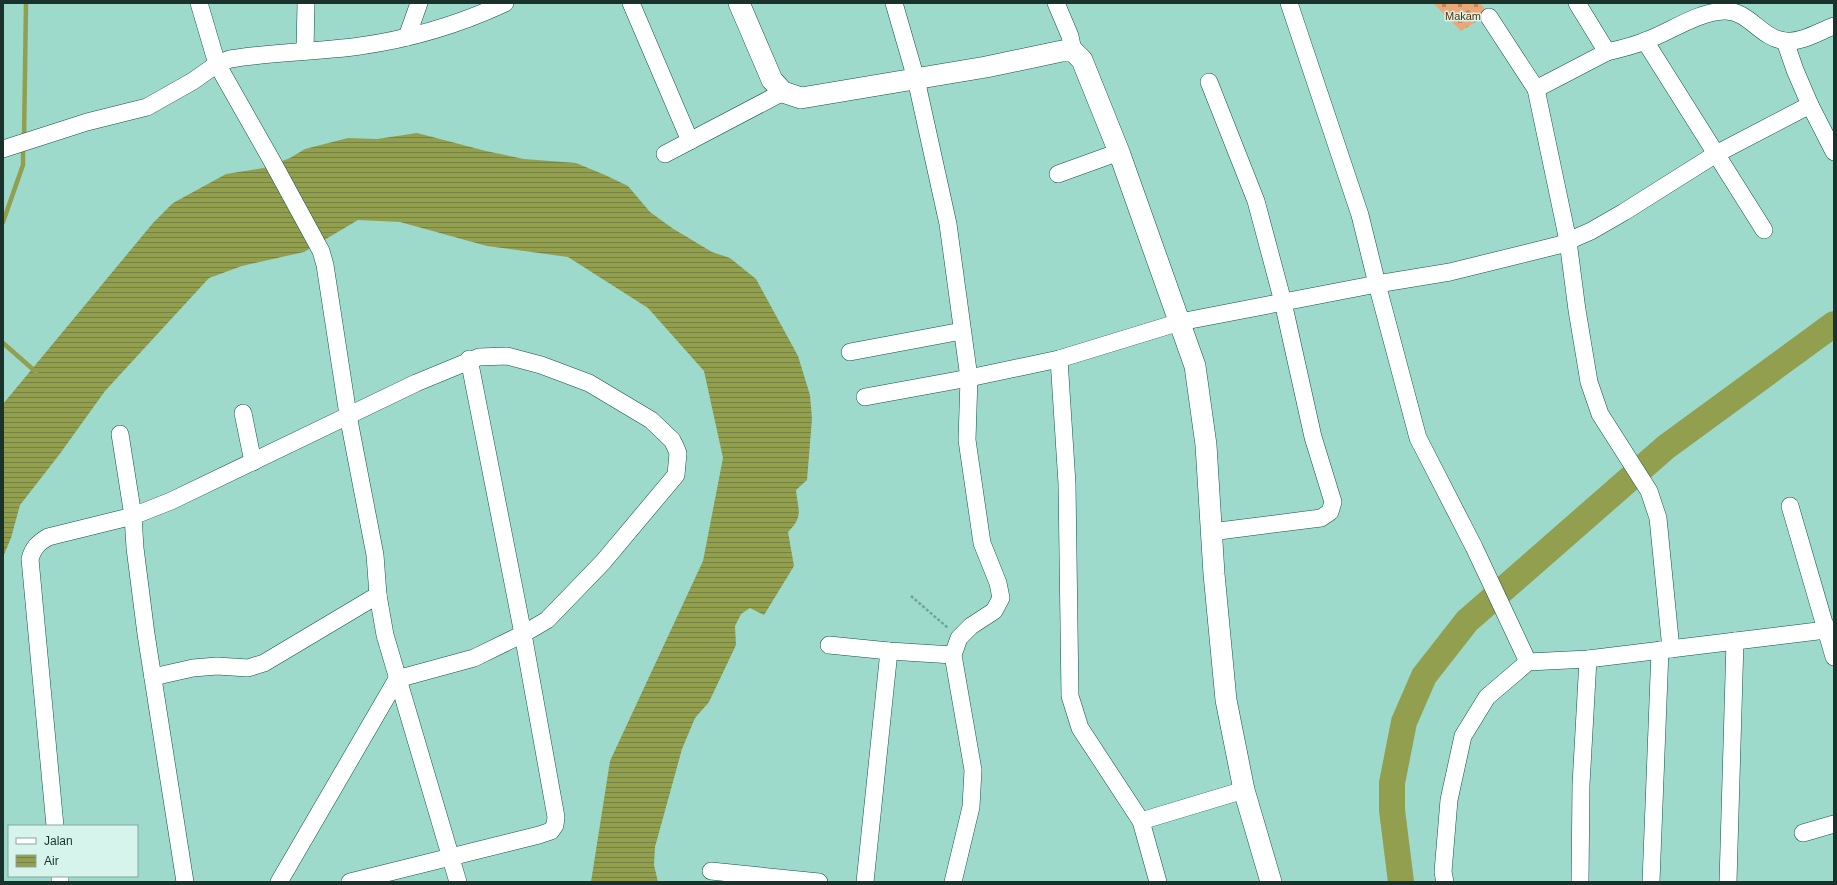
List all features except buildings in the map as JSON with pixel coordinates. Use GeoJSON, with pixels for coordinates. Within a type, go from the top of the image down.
{"type":"FeatureCollection","features":[{"type":"Feature","properties":{"kind":"street"},"geometry":{"type":"LineString","coordinates":[[199,3],[216,64],[272,161],[321,251],[325,265],[348,416],[374,555],[378,595],[385,635],[458,882]]}},
{"type":"Feature","properties":{"kind":"street"},"geometry":{"type":"LineString","coordinates":[[305,51],[306,3]]}},
{"type":"Feature","properties":{"kind":"street"},"geometry":{"type":"LineString","coordinates":[[407,37],[418,3]]}},
{"type":"Feature","properties":{"kind":"street"},"geometry":{"type":"LineString","coordinates":[[16,146],[87,122],[147,107],[193,81],[216,64],[230,59],[246,56],[360,46],[407,37],[477,16],[505,3]]}},
{"type":"Feature","properties":{"kind":"street"},"geometry":{"type":"LineString","coordinates":[[631,3],[690,141]]}},
{"type":"Feature","properties":{"kind":"street"},"geometry":{"type":"LineString","coordinates":[[739,3],[772,80],[783,92],[801,98],[986,67],[1062,51],[1073,51]]}},
{"type":"Feature","properties":{"kind":"street"},"geometry":{"type":"LineString","coordinates":[[894,3],[916,79],[948,224],[969,378],[967,440],[982,543],[998,583],[1001,598],[994,612],[971,626],[959,638],[953,655],[973,770],[971,807],[953,882]]}},
{"type":"Feature","properties":{"kind":"street"},"geometry":{"type":"LineString","coordinates":[[1056,3],[1070,36],[1073,51],[1082,60],[1119,152],[1195,366],[1206,445],[1214,574],[1226,700],[1244,790],[1271,882]]}},
{"type":"Feature","properties":{"kind":"street"},"geometry":{"type":"LineString","coordinates":[[1289,3],[1360,215],[1418,438],[1474,547],[1528,662]]}},
{"type":"Feature","properties":{"kind":"street"},"geometry":{"type":"LineString","coordinates":[[1577,3],[1607,52]]}},
{"type":"Feature","properties":{"kind":"street"},"geometry":{"type":"LineString","coordinates":[[1536,89],[1607,52],[1645,41],[1706,14],[1737,8],[1768,35],[1785,41],[1796,40],[1834,26]]}},
{"type":"Feature","properties":{"kind":"street"},"geometry":{"type":"LineString","coordinates":[[1489,17],[1536,89],[1568,241],[1590,382],[1600,414],[1649,491],[1658,518],[1665,650],[1651,882]]}},
{"type":"Feature","properties":{"kind":"street"},"geometry":{"type":"LineString","coordinates":[[1645,41],[1764,230]]}},
{"type":"Feature","properties":{"kind":"street"},"geometry":{"type":"LineString","coordinates":[[1785,41],[1795,70],[1810,105],[1829,131],[1834,152]]}},
{"type":"Feature","properties":{"kind":"street"},"geometry":{"type":"LineString","coordinates":[[1209,82],[1256,201],[1283,302],[1313,437],[1332,502],[1330,512],[1321,518],[1212,532]]}},
{"type":"Feature","properties":{"kind":"street"},"geometry":{"type":"LineString","coordinates":[[665,154],[783,92]]}},
{"type":"Feature","properties":{"kind":"street"},"geometry":{"type":"LineString","coordinates":[[865,397],[969,378],[1059,359],[1180,322],[1377,284],[1450,272],[1559,245],[1624,212],[1716,154],[1810,105]]}},
{"type":"Feature","properties":{"kind":"street"},"geometry":{"type":"LineString","coordinates":[[1058,174],[1119,152]]}},
{"type":"Feature","properties":{"kind":"street"},"geometry":{"type":"LineString","coordinates":[[850,352],[962,331]]}},
{"type":"Feature","properties":{"kind":"street"},"geometry":{"type":"LineString","coordinates":[[55,825],[31,555],[38,544],[48,537],[133,516],[171,501],[348,416],[478,356],[507,356],[541,365],[589,383],[651,420],[672,440],[678,453],[676,475],[603,562],[547,620],[523,634],[474,658],[397,679],[279,882]]}},
{"type":"Feature","properties":{"kind":"street"},"geometry":{"type":"LineString","coordinates":[[1059,359],[1067,484],[1070,696],[1080,728],[1141,820],[1158,882]]}},
{"type":"Feature","properties":{"kind":"street"},"geometry":{"type":"LineString","coordinates":[[350,882],[539,835],[551,831],[555,826],[556,817],[550,781],[523,634],[469,360]]}},
{"type":"Feature","properties":{"kind":"street"},"geometry":{"type":"LineString","coordinates":[[243,413],[253,462]]}},
{"type":"Feature","properties":{"kind":"street"},"geometry":{"type":"LineString","coordinates":[[120,434],[133,516],[135,548],[153,677],[185,882]]}},
{"type":"Feature","properties":{"kind":"street"},"geometry":{"type":"LineString","coordinates":[[1790,506],[1830,630],[1834,657]]}},
{"type":"Feature","properties":{"kind":"street"},"geometry":{"type":"LineString","coordinates":[[153,677],[193,668],[217,666],[248,668],[264,663],[378,595]]}},
{"type":"Feature","properties":{"kind":"street"},"geometry":{"type":"LineString","coordinates":[[1444,882],[1443,872],[1449,800],[1463,736],[1487,697],[1528,662],[1588,659],[1830,630]]}},
{"type":"Feature","properties":{"kind":"street"},"geometry":{"type":"LineString","coordinates":[[1728,882],[1735,641]]}},
{"type":"Feature","properties":{"kind":"street"},"geometry":{"type":"LineString","coordinates":[[829,645],[953,655]]}},
{"type":"Feature","properties":{"kind":"street"},"geometry":{"type":"LineString","coordinates":[[865,882],[889,651]]}},
{"type":"Feature","properties":{"kind":"street"},"geometry":{"type":"LineString","coordinates":[[1580,882],[1581,785],[1588,659]]}},
{"type":"Feature","properties":{"kind":"street"},"geometry":{"type":"LineString","coordinates":[[1141,820],[1244,790]]}},
{"type":"Feature","properties":{"kind":"street"},"geometry":{"type":"LineString","coordinates":[[1803,833],[1834,824]]}},
{"type":"Feature","properties":{"kind":"street"},"geometry":{"type":"LineString","coordinates":[[711,871],[786,880],[819,882]]}},
{"type":"Feature","properties":{"kind":"path"},"geometry":{"type":"LineString","coordinates":[[911,596],[959,638]]}},
{"type":"Feature","properties":{"kind":"green space","name":"Makam"},"geometry":{"type":"Polygon","coordinates":[[[1433,3],[1481,3],[1487,15],[1461,31],[1433,3]]]}},
{"type":"Feature","properties":{"kind":"water"},"geometry":{"type":"Polygon","coordinates":[[[417,133],[524,159],[576,163],[628,186],[650,212],[672,228],[712,252],[730,258],[756,279],[798,356],[810,395],[812,419],[807,480],[796,490],[799,512],[796,522],[788,532],[794,566],[764,615],[750,608],[741,614],[735,626],[736,645],[709,702],[695,718],[682,749],[655,847],[654,865],[658,882],[591,882],[610,761],[703,561],[723,458],[704,371],[648,308],[568,257],[487,246],[400,222],[358,220],[304,252],[242,266],[209,278],[105,391],[59,455],[20,505],[11,538],[3,557],[3,404],[153,223],[173,203],[226,174],[264,168],[290,158],[305,149],[348,138],[377,139],[417,133]]]}},
{"type":"Feature","properties":{"kind":"waterway"},"geometry":{"type":"LineString","coordinates":[[24,139],[26,3]]}},
{"type":"Feature","properties":{"kind":"waterway"},"geometry":{"type":"LineString","coordinates":[[3,222],[23,165],[23,147]]}},
{"type":"Feature","properties":{"kind":"waterway"},"geometry":{"type":"LineString","coordinates":[[1401,882],[1392,810],[1392,783],[1404,722],[1424,676],[1467,621],[1666,447],[1834,324]]}},
{"type":"Feature","properties":{"kind":"waterway"},"geometry":{"type":"LineString","coordinates":[[3,343],[36,372]]}}]}
